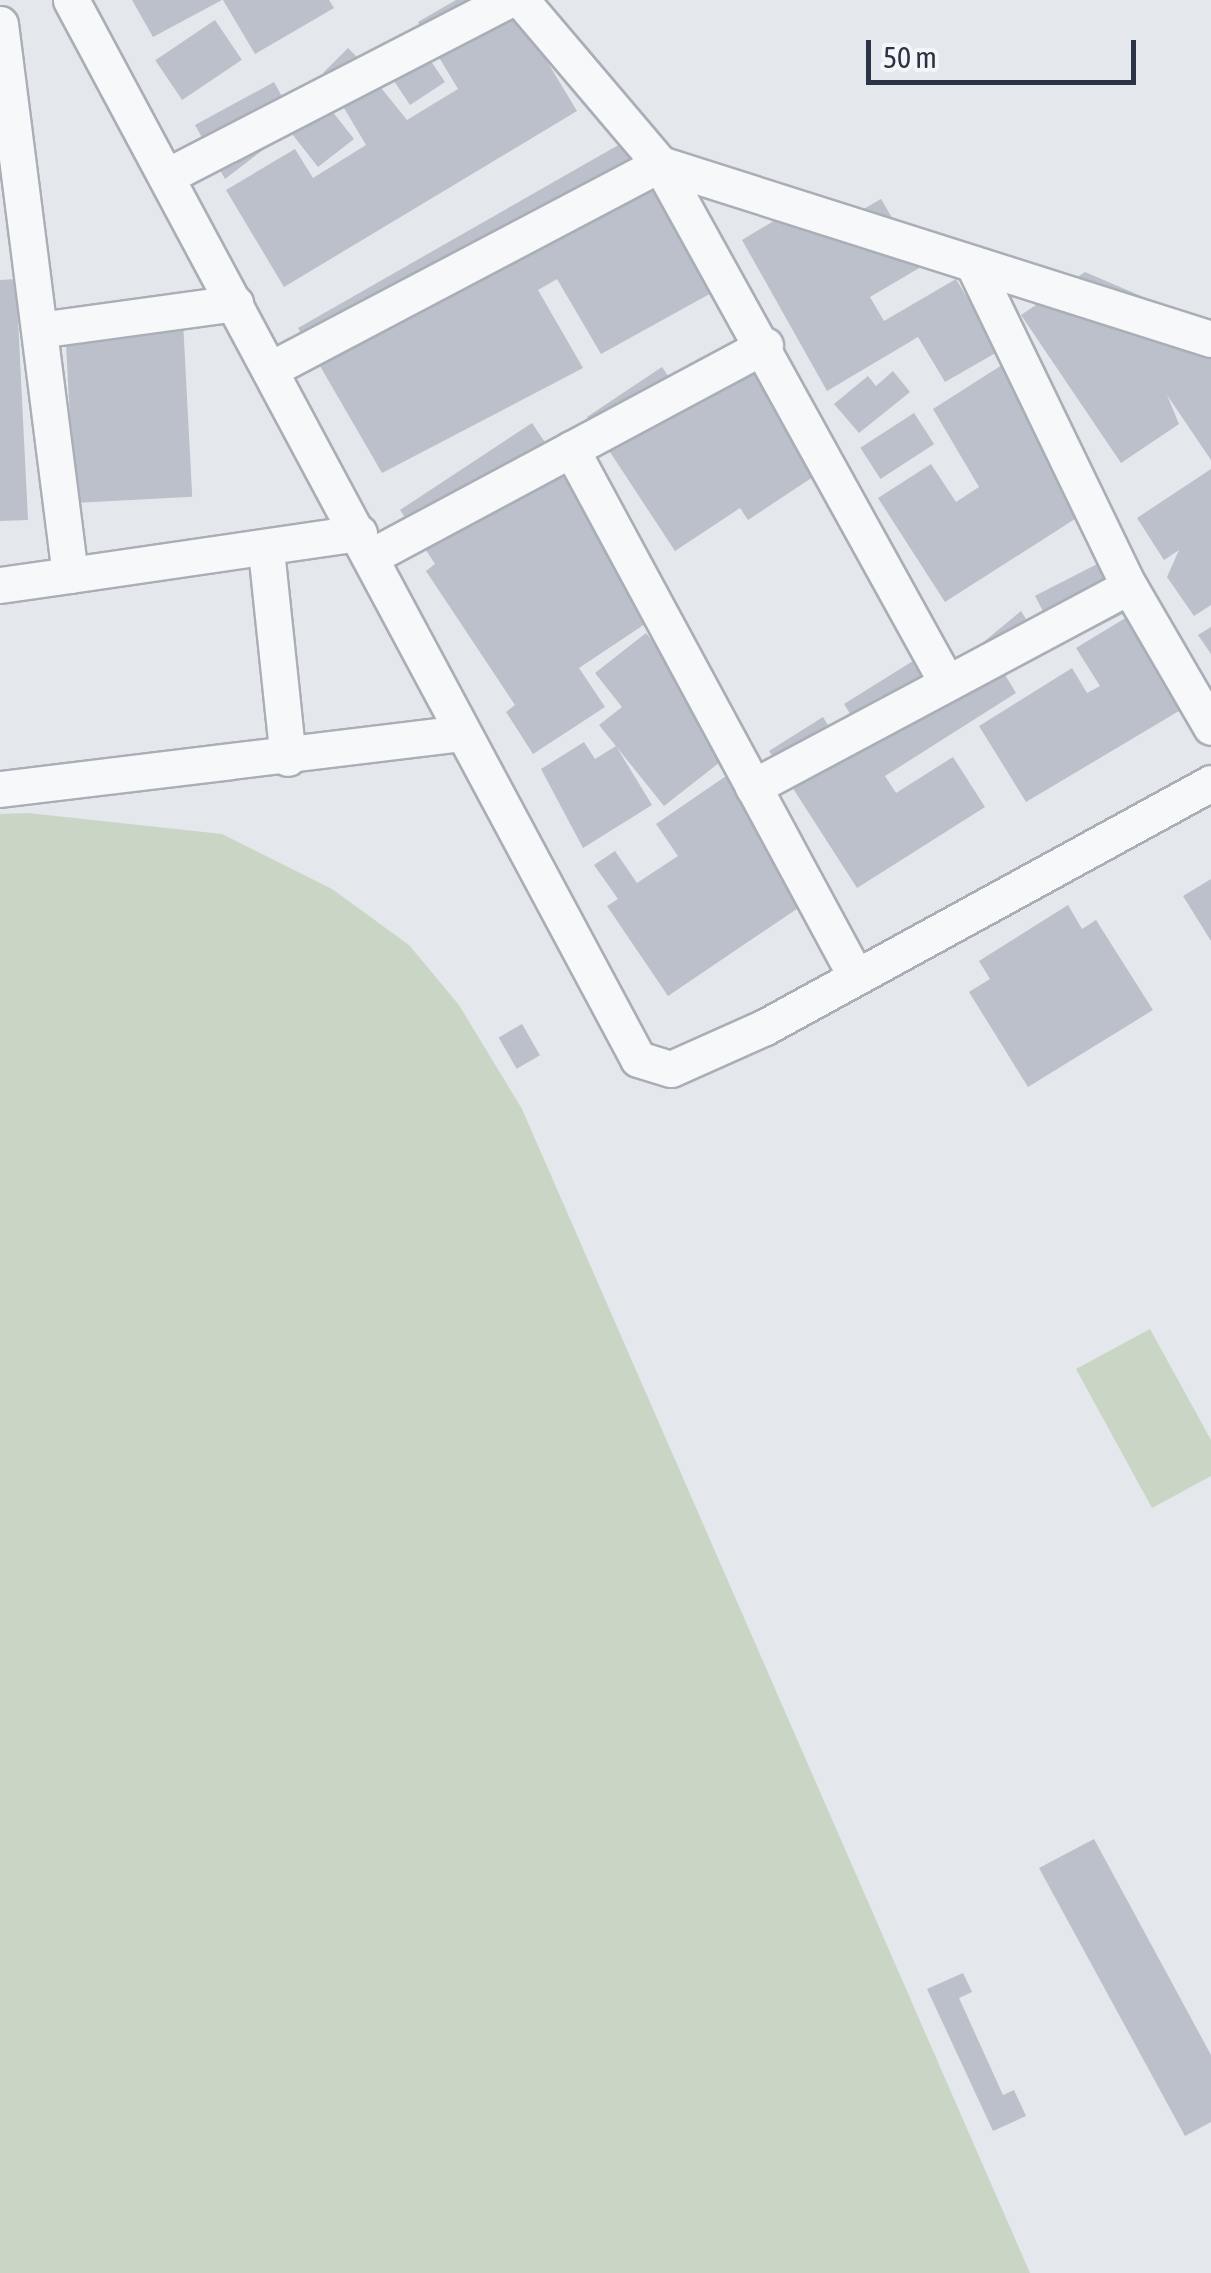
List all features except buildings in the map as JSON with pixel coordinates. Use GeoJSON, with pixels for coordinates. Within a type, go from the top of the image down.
{"type":"FeatureCollection","features":[{"type":"Feature","properties":{"kind":"street"},"geometry":{"type":"LineString","coordinates":[[70,0],[273,368],[366,545],[457,734],[638,1059],[671,1069],[695,1060],[1211,784]]}},
{"type":"Feature","properties":{"kind":"street"},"geometry":{"type":"LineString","coordinates":[[169,175],[508,0]]}},
{"type":"Feature","properties":{"kind":"street"},"geometry":{"type":"LineString","coordinates":[[521,0],[660,164],[765,345],[947,683]]}},
{"type":"Feature","properties":{"kind":"street"},"geometry":{"type":"LineString","coordinates":[[0,24],[46,328],[70,575]]}},
{"type":"Feature","properties":{"kind":"street"},"geometry":{"type":"LineString","coordinates":[[273,368],[660,164],[1211,339]]}},
{"type":"Feature","properties":{"kind":"street"},"geometry":{"type":"LineString","coordinates":[[973,264],[1129,586],[1211,728]]}},
{"type":"Feature","properties":{"kind":"street"},"geometry":{"type":"LineString","coordinates":[[46,328],[234,303]]}},
{"type":"Feature","properties":{"kind":"street"},"geometry":{"type":"LineString","coordinates":[[0,584],[266,550],[366,545],[571,449],[765,345]]}},
{"type":"Feature","properties":{"kind":"street"},"geometry":{"type":"LineString","coordinates":[[571,449],[854,973]]}},
{"type":"Feature","properties":{"kind":"street"},"geometry":{"type":"LineString","coordinates":[[266,550],[288,758]]}},
{"type":"Feature","properties":{"kind":"street"},"geometry":{"type":"LineString","coordinates":[[753,787],[1129,586]]}},
{"type":"Feature","properties":{"kind":"street"},"geometry":{"type":"LineString","coordinates":[[0,789],[288,758],[457,734]]}},
{"type":"Feature","properties":{"kind":"green space"},"geometry":{"type":"Polygon","coordinates":[[[28,813],[222,834],[332,889],[409,945],[459,1005],[522,1109],[1030,2273],[0,2273],[0,814],[28,813]]]}},
{"type":"Feature","properties":{"kind":"green space"},"geometry":{"type":"Polygon","coordinates":[[[1150,1329],[1211,1440],[1211,1476],[1152,1508],[1076,1369],[1150,1329]]]}}]}
